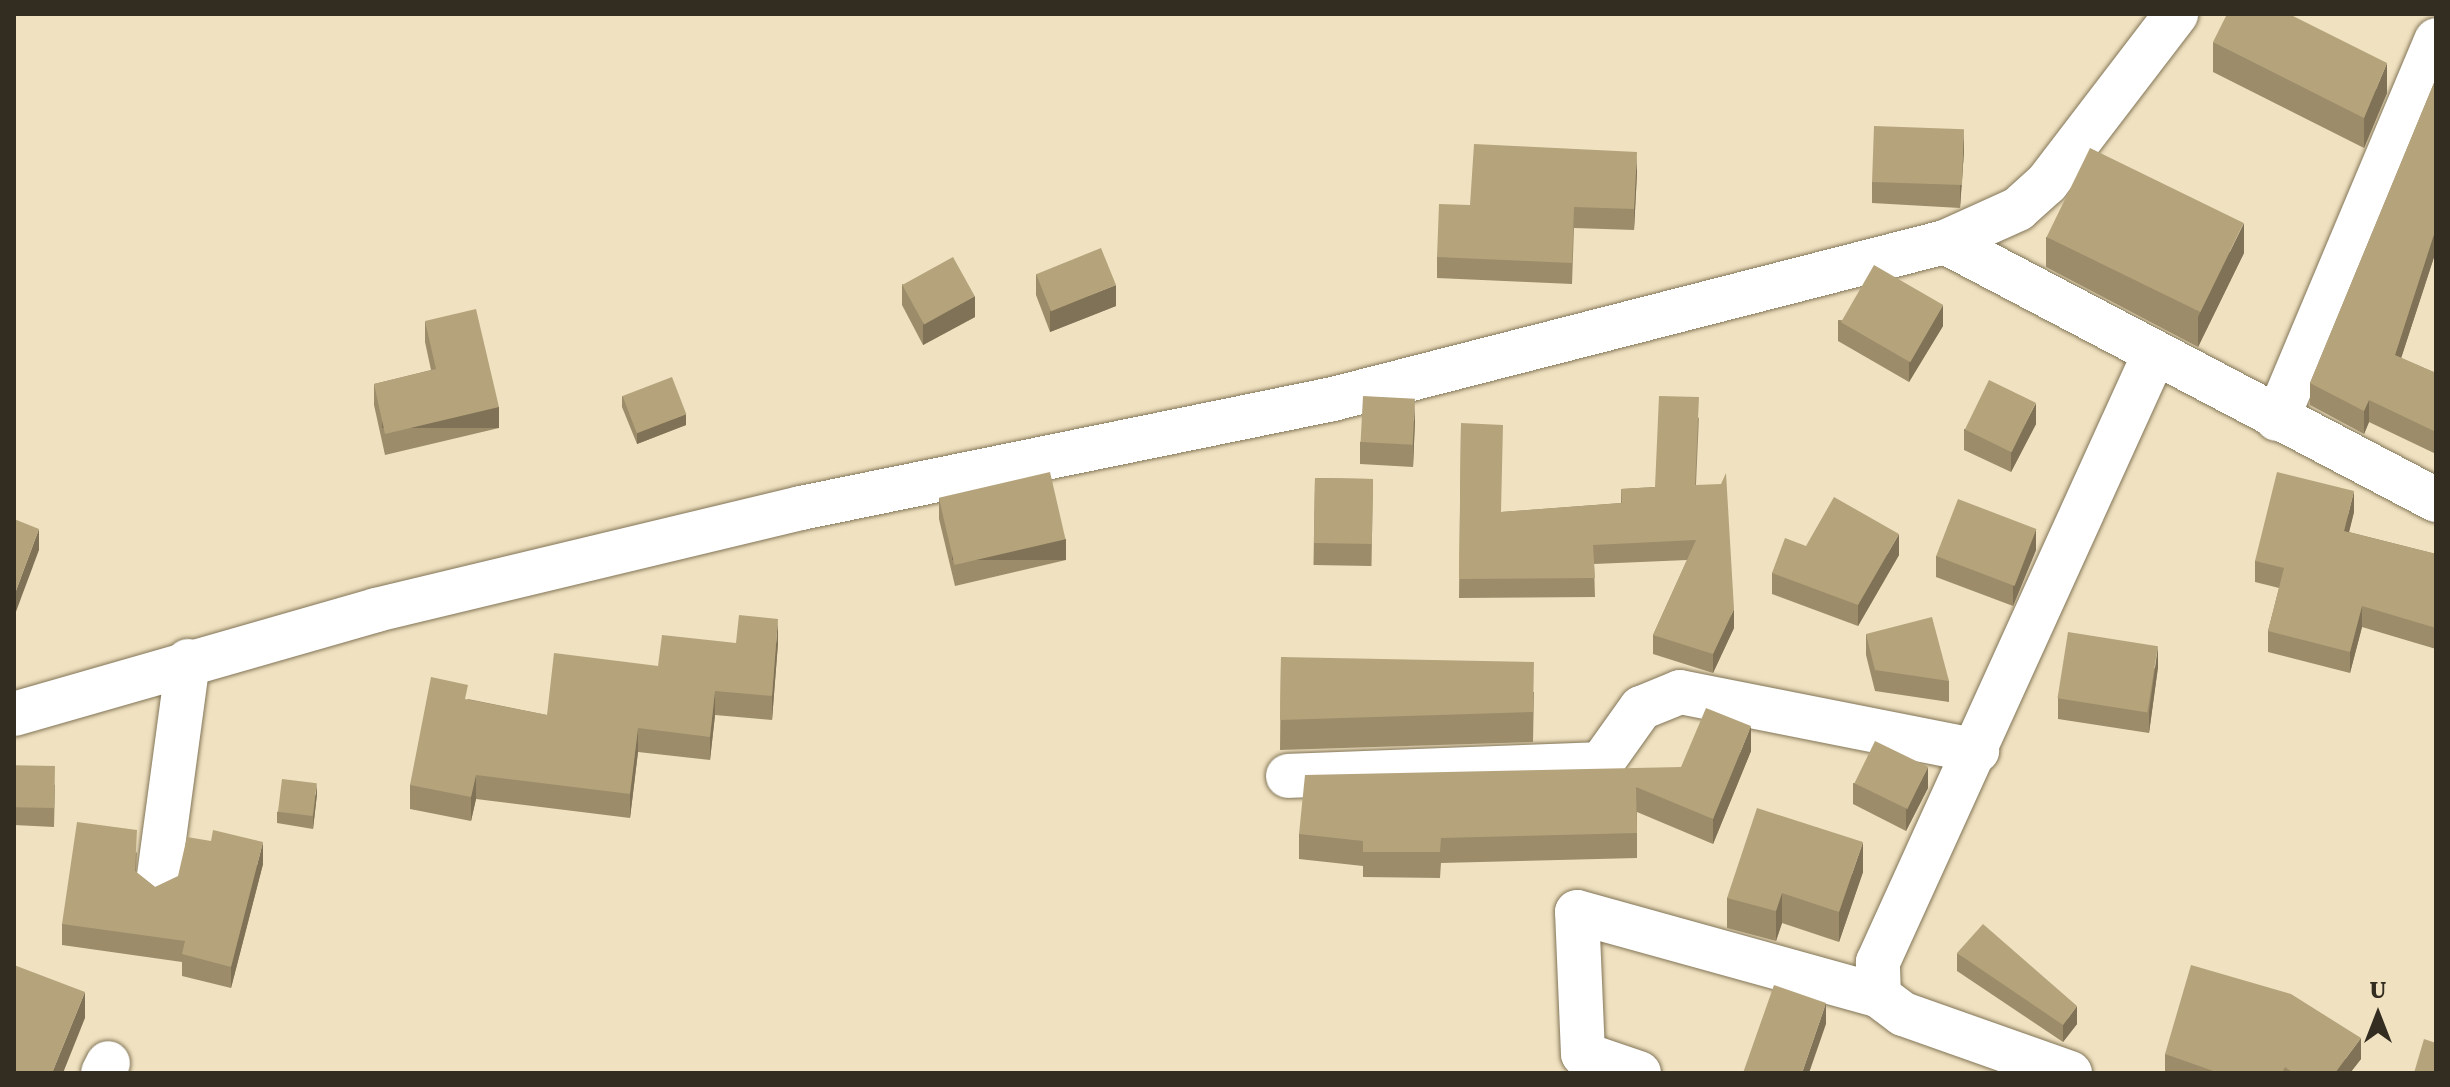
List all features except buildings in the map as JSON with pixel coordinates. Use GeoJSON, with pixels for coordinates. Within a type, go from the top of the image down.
{"type":"FeatureCollection","features":[{"type":"Feature","properties":{"kind":"street"},"geometry":{"type":"LineString","coordinates":[[14,714],[188,661],[801,508],[1333,399],[1945,242],[2018,209],[2047,183],[2176,14]]}},
{"type":"Feature","properties":{"kind":"street"},"geometry":{"type":"LineString","coordinates":[[2277,419],[2436,40]]}},
{"type":"Feature","properties":{"kind":"street"},"geometry":{"type":"LineString","coordinates":[[1945,242],[2153,357],[2436,500]]}},
{"type":"Feature","properties":{"kind":"street"},"geometry":{"type":"LineString","coordinates":[[1879,996],[1878,962],[1977,751],[2153,357]]}},
{"type":"Feature","properties":{"kind":"street"},"geometry":{"type":"LineString","coordinates":[[158,883],[188,661]]}},
{"type":"Feature","properties":{"kind":"street"},"geometry":{"type":"LineString","coordinates":[[1288,776],[1601,764],[1641,708],[1680,692],[1977,751]]}},
{"type":"Feature","properties":{"kind":"street"},"geometry":{"type":"LineString","coordinates":[[1639,1073],[1583,1054],[1577,912],[1879,996],[1903,1014],[2070,1073]]}}]}
